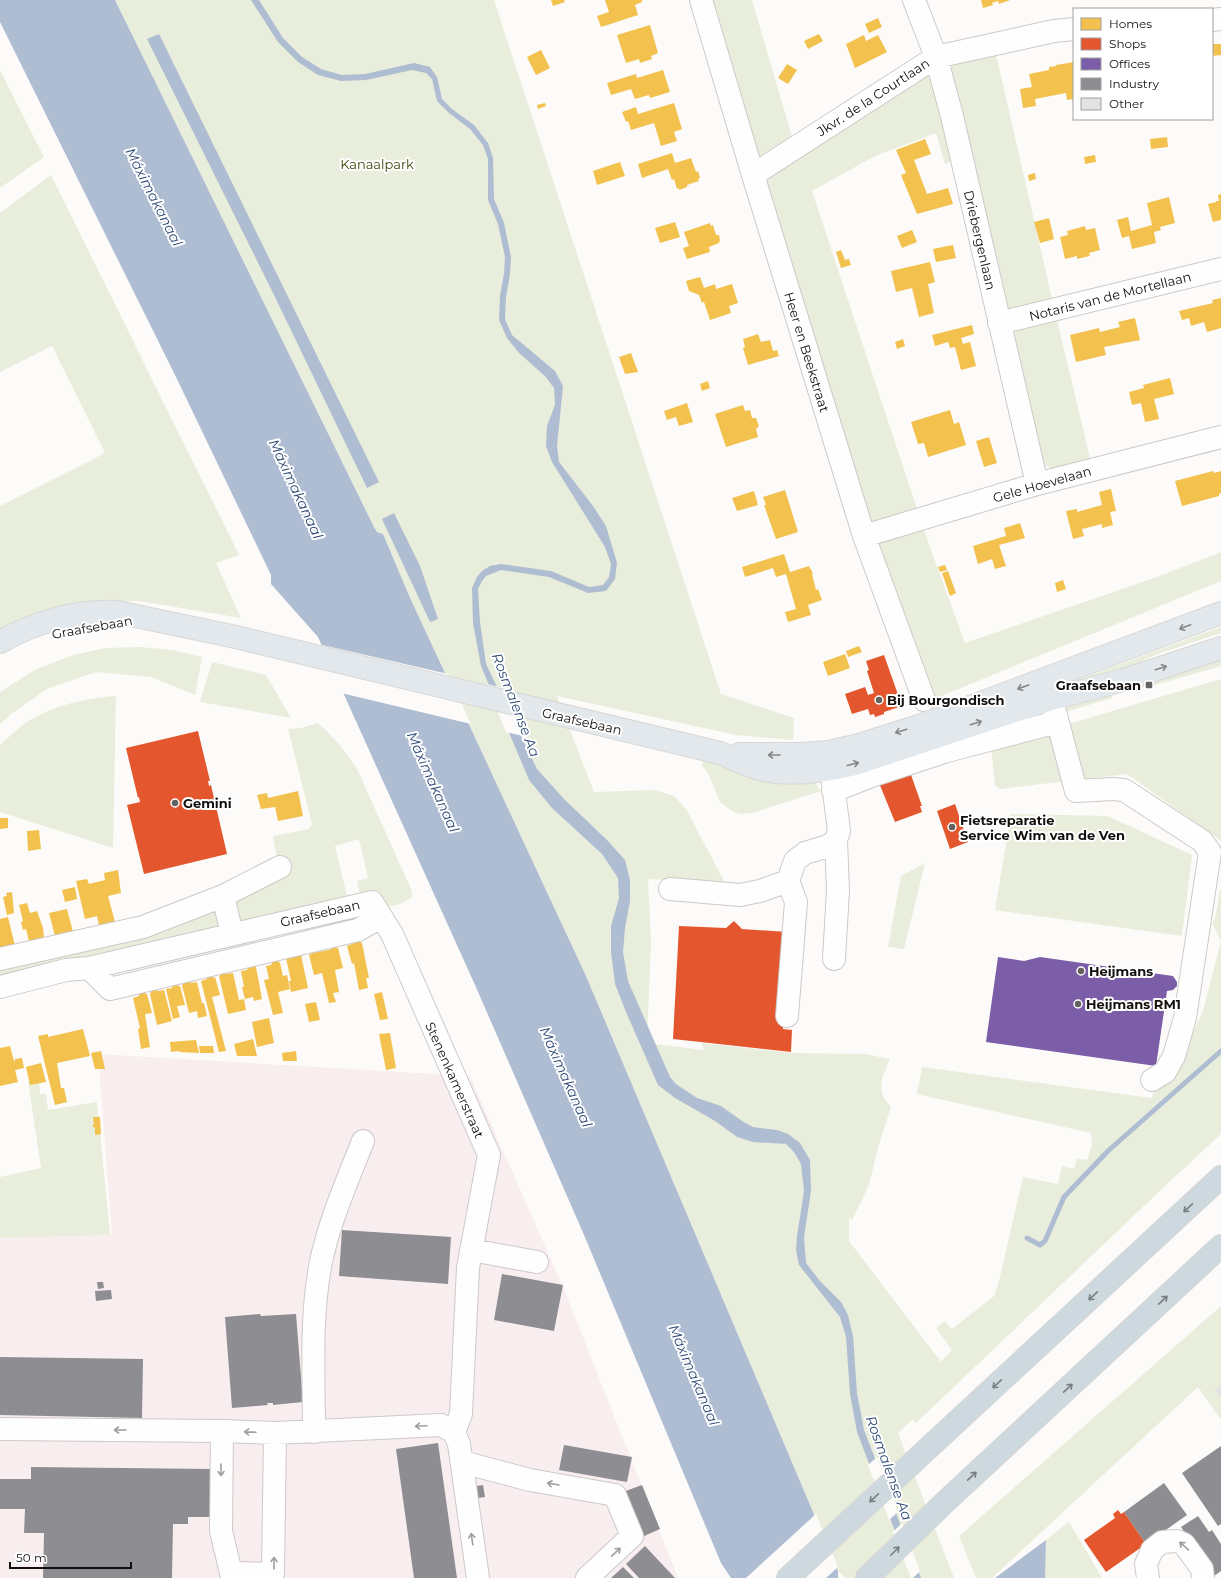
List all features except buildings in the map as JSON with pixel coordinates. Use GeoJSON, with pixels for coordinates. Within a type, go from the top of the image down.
{"type":"FeatureCollection","features":[{"type":"Feature","properties":{"kind":"highway"},"geometry":{"type":"LineString","coordinates":[[788,1578],[1221,1177]]}},
{"type":"Feature","properties":{"kind":"highway"},"geometry":{"type":"LineString","coordinates":[[867,1578],[944,1503],[1221,1246]]}},
{"type":"Feature","properties":{"kind":"main road","name":"Graafsebaan"},"geometry":{"type":"LineString","coordinates":[[0,642],[19,632],[50,620],[102,611],[117,612],[236,637],[720,753],[758,768],[800,772],[830,760],[866,761],[1049,689],[1221,613]]}},
{"type":"Feature","properties":{"kind":"main road","name":"Graafsebaan"},"geometry":{"type":"LineString","coordinates":[[0,657],[21,645],[59,631],[140,618]]}},
{"type":"Feature","properties":{"kind":"main road","name":"Graafsebaan"},"geometry":{"type":"LineString","coordinates":[[1049,689],[1124,680],[1221,648]]}},
{"type":"Feature","properties":{"kind":"street","name":"Heer en Beekstraat"},"geometry":{"type":"LineString","coordinates":[[701,0],[752,175],[864,536],[924,700]]}},
{"type":"Feature","properties":{"kind":"street","name":"Driebergenlaan"},"geometry":{"type":"LineString","coordinates":[[914,0],[936,57],[952,116],[1037,484]]}},
{"type":"Feature","properties":{"kind":"street","name":"Jkvr. de la Courtlaan"},"geometry":{"type":"LineString","coordinates":[[752,175],[936,57],[1054,31],[1073,30]]}},
{"type":"Feature","properties":{"kind":"street","name":"Notaris van de Mortellaan"},"geometry":{"type":"LineString","coordinates":[[999,323],[1221,269]]}},
{"type":"Feature","properties":{"kind":"street","name":"Gele Hoevelaan"},"geometry":{"type":"LineString","coordinates":[[864,536],[1037,484],[1221,437]]}},
{"type":"Feature","properties":{"kind":"street"},"geometry":{"type":"LineString","coordinates":[[1049,689],[1076,791],[1113,789],[1124,790],[1202,841],[1210,852],[1185,1018],[1174,1056],[1165,1072],[1152,1080]]}},
{"type":"Feature","properties":{"kind":"street"},"geometry":{"type":"LineString","coordinates":[[833,791],[874,775],[947,751],[1057,722]]}},
{"type":"Feature","properties":{"kind":"street"},"geometry":{"type":"LineString","coordinates":[[830,760],[839,831],[836,840],[838,890],[834,959]]}},
{"type":"Feature","properties":{"kind":"street"},"geometry":{"type":"LineString","coordinates":[[787,1016],[796,902],[788,881],[795,861],[805,853],[828,846],[836,840]]}},
{"type":"Feature","properties":{"kind":"street"},"geometry":{"type":"LineString","coordinates":[[0,959],[143,927],[223,896],[280,867]]}},
{"type":"Feature","properties":{"kind":"street"},"geometry":{"type":"LineString","coordinates":[[670,889],[740,895],[760,891],[788,881]]}},
{"type":"Feature","properties":{"kind":"street"},"geometry":{"type":"LineString","coordinates":[[223,896],[232,934]]}},
{"type":"Feature","properties":{"kind":"street","name":"Graafsebaan"},"geometry":{"type":"LineString","coordinates":[[0,987],[66,970],[89,968],[372,902],[382,917],[358,930],[110,989],[89,968]]}},
{"type":"Feature","properties":{"kind":"street","name":"Stenenkamerstraat"},"geometry":{"type":"LineString","coordinates":[[382,917],[392,934],[488,1155],[470,1259],[461,1414],[454,1432]]}},
{"type":"Feature","properties":{"kind":"street"},"geometry":{"type":"LineString","coordinates":[[314,1432],[314,1321],[321,1262],[339,1201],[363,1141]]}},
{"type":"Feature","properties":{"kind":"street"},"geometry":{"type":"LineString","coordinates":[[470,1259],[537,1262]]}},
{"type":"Feature","properties":{"kind":"street"},"geometry":{"type":"LineString","coordinates":[[0,1429],[222,1431],[275,1433],[441,1425],[454,1432],[459,1444],[478,1578]]}},
{"type":"Feature","properties":{"kind":"street"},"geometry":{"type":"LineString","coordinates":[[222,1431],[221,1531],[231,1573],[273,1574],[275,1433]]}},
{"type":"Feature","properties":{"kind":"street"},"geometry":{"type":"LineString","coordinates":[[462,1462],[530,1480],[615,1495],[632,1536],[587,1578]]}},
{"type":"Feature","properties":{"kind":"street"},"geometry":{"type":"LineString","coordinates":[[1148,1578],[1146,1564],[1152,1550],[1162,1542],[1177,1541],[1184,1544],[1202,1569],[1203,1578]]}},
{"type":"Feature","properties":{"kind":"shaded area"},"geometry":{"type":"Polygon","coordinates":[[[98,1054],[470,1076],[564,1289],[678,1578],[0,1578],[0,1235],[112,1234],[98,1054]]]}},
{"type":"Feature","properties":{"kind":"green space","name":"Kanaalpark"},"geometry":{"type":"Polygon","coordinates":[[[115,0],[494,0],[721,694],[794,718],[793,740],[736,735],[557,696],[594,792],[655,790],[674,796],[686,809],[725,883],[648,879],[651,942],[647,1043],[704,1050],[701,1043],[791,1053],[865,1054],[890,1059],[883,1078],[882,1089],[886,1101],[891,1107],[879,1144],[869,1185],[852,1220],[849,1218],[849,1241],[941,1362],[952,1350],[936,1328],[945,1321],[952,1329],[994,1296],[998,1285],[1023,1177],[1058,1184],[1062,1166],[1074,1169],[1077,1158],[1087,1160],[1092,1145],[1091,1133],[917,1094],[922,1067],[1152,1098],[1154,1087],[1181,1059],[1203,1011],[1221,941],[1221,1134],[916,1423],[912,1420],[898,1433],[954,1578],[846,1578],[838,1571],[586,976],[411,600],[383,534],[377,532],[374,527],[115,0]]]}},
{"type":"Feature","properties":{"kind":"green space"},"geometry":{"type":"Polygon","coordinates":[[[706,0],[752,0],[793,140],[760,160],[706,0]]]}},
{"type":"Feature","properties":{"kind":"green space"},"geometry":{"type":"Polygon","coordinates":[[[995,50],[1053,303],[1014,311],[1004,304],[950,71],[953,64],[995,50]]]}},
{"type":"Feature","properties":{"kind":"green space"},"geometry":{"type":"Polygon","coordinates":[[[0,70],[44,157],[0,188],[0,70]]]}},
{"type":"Feature","properties":{"kind":"green space"},"geometry":{"type":"Polygon","coordinates":[[[927,75],[931,77],[952,161],[945,164],[936,133],[875,156],[812,191],[918,512],[869,523],[764,186],[765,175],[927,75]]]}},
{"type":"Feature","properties":{"kind":"green space"},"geometry":{"type":"Polygon","coordinates":[[[51,175],[239,555],[216,563],[241,618],[139,601],[101,602],[0,633],[0,506],[105,453],[52,346],[0,372],[0,213],[51,175]]]}},
{"type":"Feature","properties":{"kind":"green space"},"geometry":{"type":"Polygon","coordinates":[[[1056,316],[1091,462],[1053,469],[1045,465],[1040,460],[1011,337],[1019,326],[1056,316]]]}},
{"type":"Feature","properties":{"kind":"green space"},"geometry":{"type":"Polygon","coordinates":[[[922,525],[965,643],[1157,577],[1221,552],[1221,581],[934,699],[876,541],[922,525]]]}},
{"type":"Feature","properties":{"kind":"green space"},"geometry":{"type":"Polygon","coordinates":[[[1221,627],[1221,633],[1155,655],[1120,672],[1028,698],[1221,627]]]}},
{"type":"Feature","properties":{"kind":"green space"},"geometry":{"type":"Polygon","coordinates":[[[140,647],[173,650],[202,657],[195,695],[151,677],[96,672],[47,689],[11,714],[0,724],[0,692],[35,670],[70,656],[105,648],[140,647]]]}},
{"type":"Feature","properties":{"kind":"green space"},"geometry":{"type":"Polygon","coordinates":[[[1221,659],[1221,666],[1152,686],[1151,681],[1221,659]]]}},
{"type":"Feature","properties":{"kind":"green space"},"geometry":{"type":"Polygon","coordinates":[[[212,662],[266,675],[291,718],[200,702],[212,662]]]}},
{"type":"Feature","properties":{"kind":"green space"},"geometry":{"type":"Polygon","coordinates":[[[1221,679],[1221,841],[1127,774],[1000,789],[995,785],[991,747],[1221,679]]]}},
{"type":"Feature","properties":{"kind":"green space"},"geometry":{"type":"Polygon","coordinates":[[[1111,693],[1112,698],[1062,713],[1061,705],[1111,693]]]}},
{"type":"Feature","properties":{"kind":"green space"},"geometry":{"type":"Polygon","coordinates":[[[116,696],[113,848],[0,812],[0,745],[24,724],[46,712],[80,701],[116,696]]]}},
{"type":"Feature","properties":{"kind":"green space"},"geometry":{"type":"Polygon","coordinates":[[[318,723],[339,744],[357,769],[412,891],[412,897],[405,902],[392,906],[386,906],[360,897],[357,881],[368,878],[359,839],[335,846],[347,896],[238,923],[235,905],[238,898],[285,871],[276,854],[273,836],[309,829],[312,824],[288,729],[301,728],[318,723]]]}},
{"type":"Feature","properties":{"kind":"green space"},"geometry":{"type":"Polygon","coordinates":[[[703,761],[772,776],[808,779],[816,784],[821,791],[752,813],[740,814],[732,811],[720,802],[708,773],[702,766],[703,761]]]}},
{"type":"Feature","properties":{"kind":"green space"},"geometry":{"type":"Polygon","coordinates":[[[1011,814],[1108,816],[1192,855],[1182,936],[995,910],[1011,814]]]}},
{"type":"Feature","properties":{"kind":"green space"},"geometry":{"type":"Polygon","coordinates":[[[925,863],[904,949],[888,947],[901,876],[925,863]]]}},
{"type":"Feature","properties":{"kind":"green space"},"geometry":{"type":"Polygon","coordinates":[[[1220,890],[1221,890],[1221,941],[1212,923],[1215,919],[1220,890]]]}},
{"type":"Feature","properties":{"kind":"green space"},"geometry":{"type":"Polygon","coordinates":[[[206,908],[218,912],[220,919],[218,928],[0,981],[0,965],[206,908]]]}},
{"type":"Feature","properties":{"kind":"green space"},"geometry":{"type":"Polygon","coordinates":[[[39,1080],[40,1094],[46,1094],[48,1110],[97,1102],[110,1235],[0,1238],[0,1177],[41,1168],[28,1081],[39,1080]]]}},
{"type":"Feature","properties":{"kind":"green space"},"geometry":{"type":"Polygon","coordinates":[[[1221,1306],[1221,1420],[1198,1387],[992,1578],[976,1578],[959,1536],[1221,1306]]]}},
{"type":"Feature","properties":{"kind":"green space"},"geometry":{"type":"Polygon","coordinates":[[[1069,1522],[1102,1578],[1045,1578],[1046,1540],[1069,1522]]]}},
{"type":"Feature","properties":{"kind":"water","name":"Máximakanaal"},"geometry":{"type":"Polygon","coordinates":[[[0,0],[115,0],[374,527],[377,532],[383,534],[411,600],[586,976],[838,1571],[838,1578],[731,1578],[721,1563],[584,1235],[475,985],[318,637],[271,584],[271,575],[175,375],[0,22],[0,0]]]}},
{"type":"Feature","properties":{"kind":"water"},"geometry":{"type":"Polygon","coordinates":[[[251,0],[259,0],[283,38],[302,57],[321,69],[342,75],[365,74],[414,63],[430,67],[437,77],[442,99],[452,109],[474,125],[488,143],[493,158],[494,199],[504,223],[511,257],[505,319],[512,335],[555,371],[563,386],[557,446],[559,462],[593,506],[606,526],[617,563],[615,579],[606,591],[588,593],[549,577],[501,570],[486,576],[478,589],[480,622],[486,664],[537,769],[564,799],[607,840],[625,860],[630,880],[630,901],[625,928],[623,952],[628,981],[670,1077],[676,1084],[697,1098],[721,1106],[753,1127],[777,1130],[788,1134],[800,1143],[810,1160],[811,1191],[804,1237],[806,1263],[820,1281],[841,1302],[848,1315],[853,1336],[857,1393],[864,1430],[921,1578],[913,1578],[857,1432],[850,1394],[846,1337],[840,1317],[799,1265],[796,1250],[804,1191],[801,1164],[794,1152],[786,1144],[753,1142],[737,1137],[715,1121],[675,1098],[658,1085],[615,984],[611,952],[611,926],[619,898],[618,878],[602,854],[552,808],[529,780],[481,666],[473,623],[472,588],[477,577],[482,571],[490,566],[501,564],[551,571],[589,587],[603,585],[609,577],[611,564],[605,547],[552,462],[546,446],[547,426],[555,405],[554,388],[545,376],[519,353],[507,338],[499,320],[500,296],[505,257],[498,224],[488,200],[488,159],[483,145],[470,129],[449,113],[437,101],[432,79],[426,73],[412,70],[366,80],[341,81],[318,75],[298,62],[278,42],[251,0]]]}},
{"type":"Feature","properties":{"kind":"water"},"geometry":{"type":"Polygon","coordinates":[[[159,34],[379,482],[367,488],[275,297],[147,39],[159,34]]]}},
{"type":"Feature","properties":{"kind":"water"},"geometry":{"type":"Polygon","coordinates":[[[394,513],[420,566],[438,619],[430,622],[382,519],[394,513]]]}},
{"type":"Feature","properties":{"kind":"water"},"geometry":{"type":"Polygon","coordinates":[[[1046,1540],[1045,1578],[995,1578],[1046,1540]]]}},
{"type":"Feature","properties":{"kind":"pier"},"geometry":{"type":"Polygon","coordinates":[[[318,644],[448,674],[471,724],[341,693],[318,644]]]}},
{"type":"Feature","properties":{"kind":"pier"},"geometry":{"type":"Polygon","coordinates":[[[486,684],[500,687],[523,736],[506,732],[486,684]]]}},
{"type":"Feature","properties":{"kind":"pier"},"geometry":{"type":"Polygon","coordinates":[[[877,1457],[898,1512],[889,1520],[868,1465],[877,1457]]]}},
{"type":"Feature","properties":{"kind":"pier"},"geometry":{"type":"Polygon","coordinates":[[[816,1514],[838,1567],[826,1578],[746,1578],[816,1514]]]}},
{"type":"Feature","properties":{"kind":"pier"},"geometry":{"type":"Polygon","coordinates":[[[902,1523],[920,1571],[913,1578],[911,1578],[893,1532],[902,1523]]]}},
{"type":"Feature","properties":{"kind":"waterway"},"geometry":{"type":"LineString","coordinates":[[1027,1238],[1040,1245],[1045,1241],[1064,1197],[1109,1150],[1221,1051]]}},
{"type":"Feature","properties":{"kind":"place","name":"Graafsebaan"},"geometry":{"type":"Point","coordinates":[1149,685]}},
{"type":"Feature","properties":{"kind":"place","name":"Bij Bourgondisch"},"geometry":{"type":"Point","coordinates":[879,700]}},
{"type":"Feature","properties":{"kind":"place","name":"Gemini"},"geometry":{"type":"Point","coordinates":[175,803]}},
{"type":"Feature","properties":{"kind":"place","name":"Fietsreparatie Service Wim van de Ven"},"geometry":{"type":"Point","coordinates":[952,827]}},
{"type":"Feature","properties":{"kind":"place","name":"Heijmans"},"geometry":{"type":"Point","coordinates":[1081,971]}},
{"type":"Feature","properties":{"kind":"place","name":"Heijmans RM1"},"geometry":{"type":"Point","coordinates":[1078,1004]}},
{"type":"Feature","properties":{"kind":"water label","name":"Rosmalense Aa"},"geometry":{"type":"Point","coordinates":[516,705]}},
{"type":"Feature","properties":{"kind":"water label","name":"Rosmalense Aa"},"geometry":{"type":"Point","coordinates":[889,1468]}}]}
